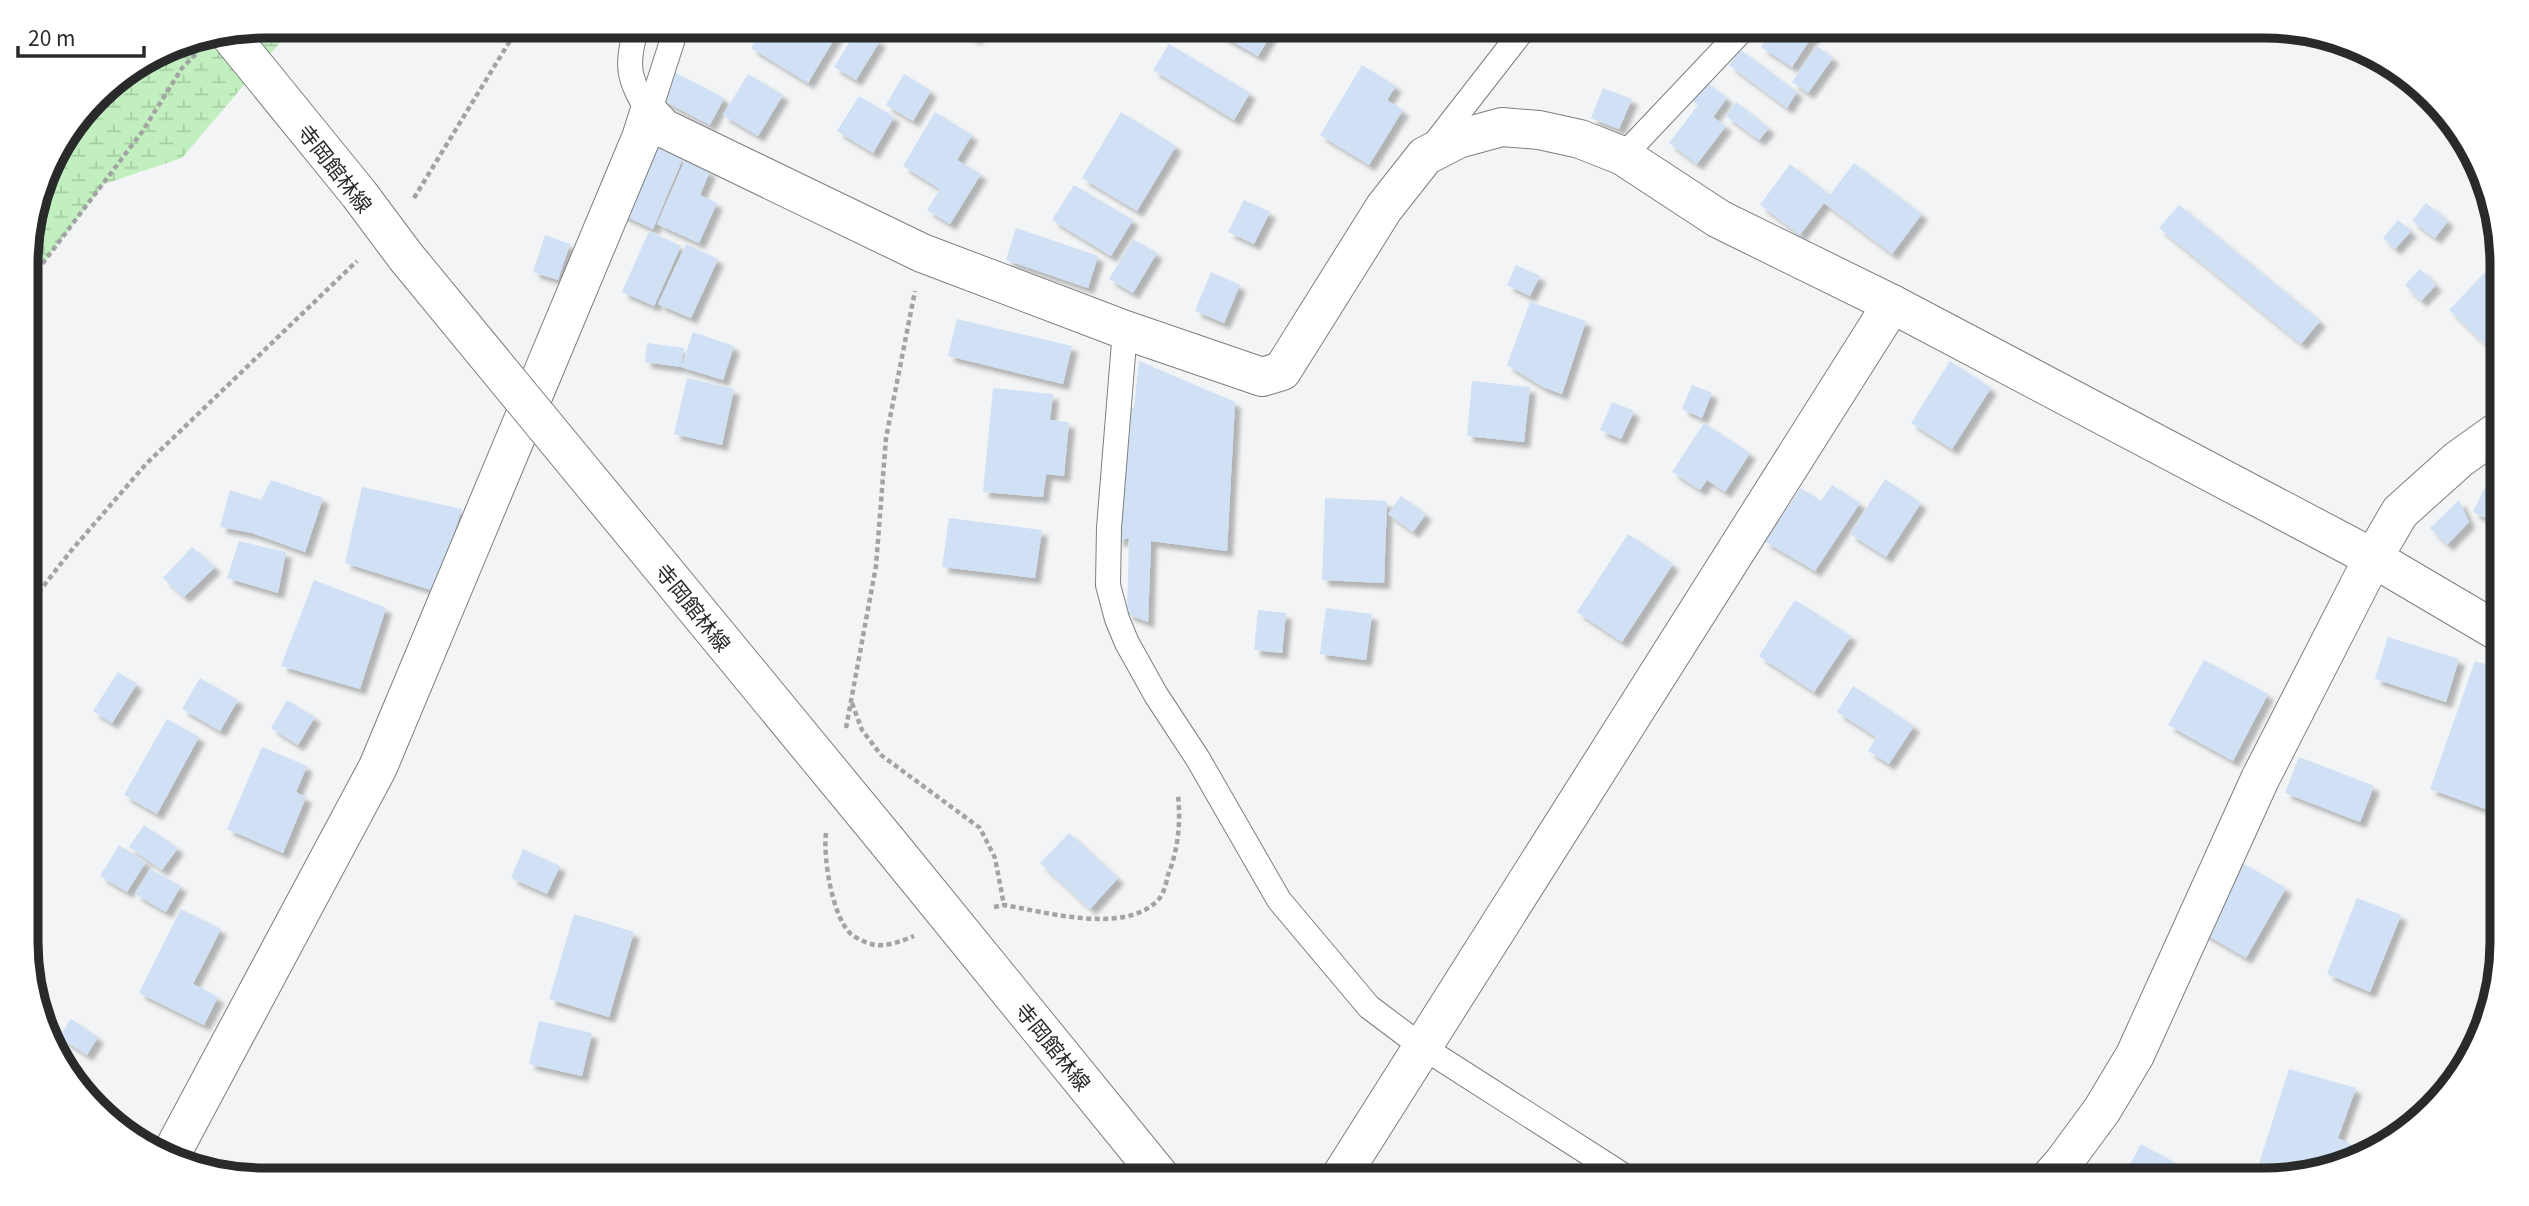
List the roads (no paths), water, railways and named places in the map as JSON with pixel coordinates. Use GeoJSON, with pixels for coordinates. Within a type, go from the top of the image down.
{"type":"FeatureCollection","features":[{"type":"Feature","properties":{"kind":"street","name":"寺岡館林線"},"geometry":{"type":"LineString","coordinates":[[214,44],[359,194],[406,257],[1153,1168]]}},
{"type":"Feature","properties":{"kind":"street"},"geometry":{"type":"LineString","coordinates":[[176,1145],[378,767],[649,113],[663,128],[922,253],[1125,330],[1262,377],[1282,371],[1384,208],[1425,156],[1458,139],[1503,127],[1539,130],[1580,139],[1623,156],[1719,219],[1892,304],[2373,558],[2490,627]]}},
{"type":"Feature","properties":{"kind":"street"},"geometry":{"type":"LineString","coordinates":[[1347,1167],[1892,304]]}},
{"type":"Feature","properties":{"kind":"street"},"geometry":{"type":"LineString","coordinates":[[2058,1167],[2102,1110],[2135,1055],[2260,779],[2373,558],[2400,512],[2459,459],[2490,437]]}},
{"type":"Feature","properties":{"kind":"lane"},"geometry":{"type":"LineString","coordinates":[[634,38],[630,50],[632,85],[649,113]]}},
{"type":"Feature","properties":{"kind":"lane"},"geometry":{"type":"LineString","coordinates":[[649,113],[673,38]]}},
{"type":"Feature","properties":{"kind":"lane"},"geometry":{"type":"LineString","coordinates":[[1425,156],[1517,38]]}},
{"type":"Feature","properties":{"kind":"lane"},"geometry":{"type":"LineString","coordinates":[[1623,156],[1735,38]]}},
{"type":"Feature","properties":{"kind":"lane"},"geometry":{"type":"LineString","coordinates":[[1125,330],[1109,528],[1108,585],[1117,620],[1156,695],[1198,759],[1279,900],[1369,1007],[1421,1046],[1609,1167]]}}]}
